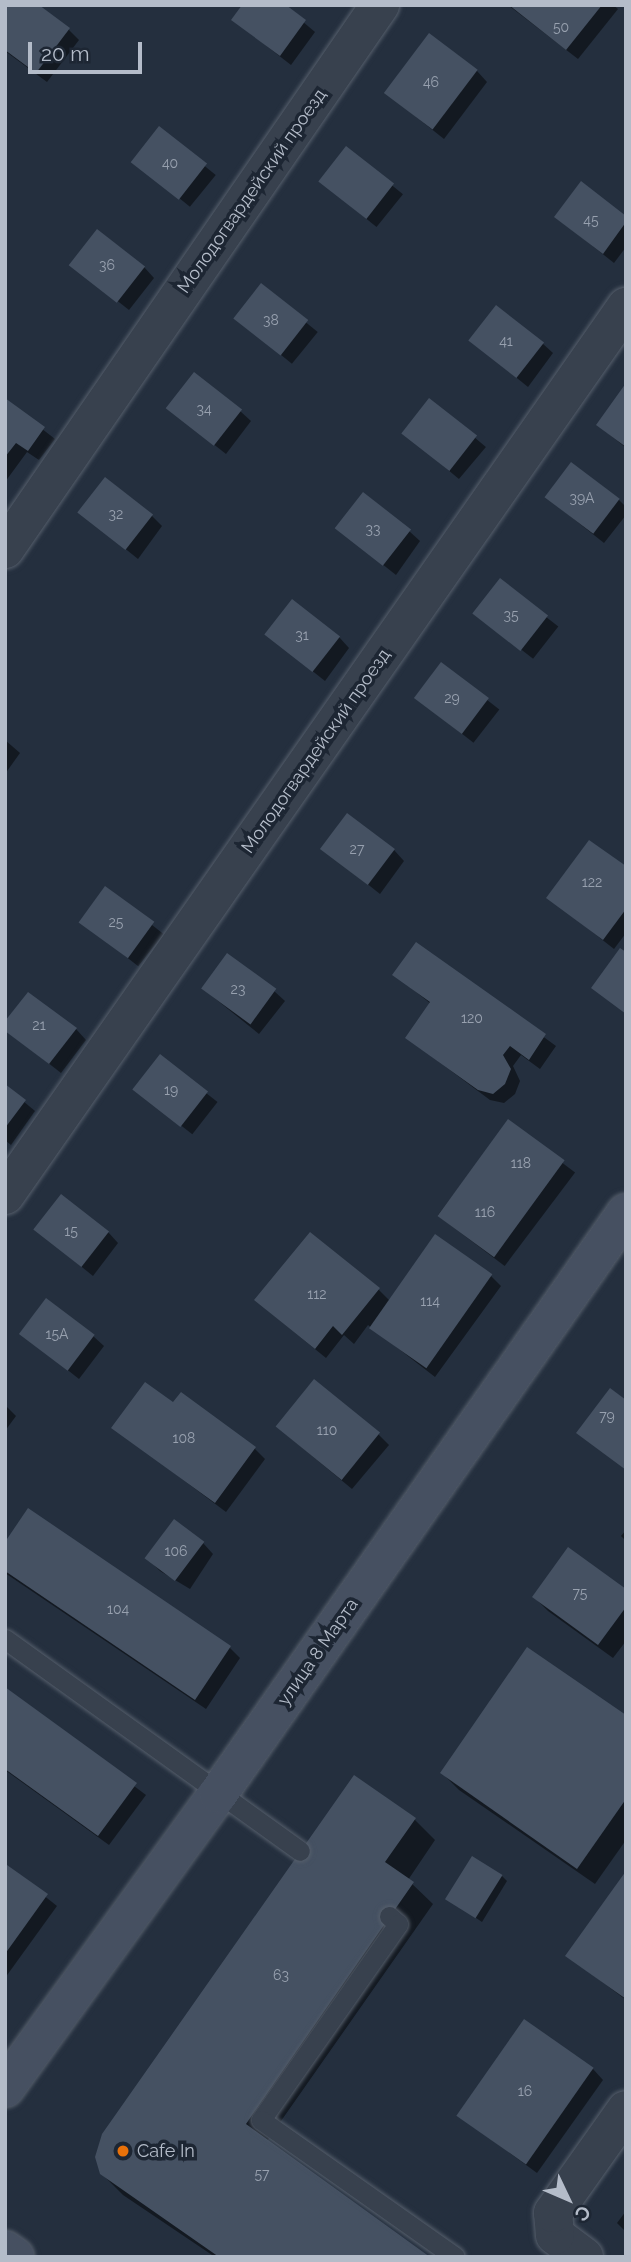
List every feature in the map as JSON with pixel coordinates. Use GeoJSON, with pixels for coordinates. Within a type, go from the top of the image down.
{"type":"FeatureCollection","features":[{"type":"Feature","properties":{"kind":"street","name":"Молодогвардейский проезд"},"geometry":{"type":"LineString","coordinates":[[5,550],[380,5]]}},
{"type":"Feature","properties":{"kind":"street","name":"Молодогвардейский проезд"},"geometry":{"type":"LineString","coordinates":[[5,1195],[626,307]]}},
{"type":"Feature","properties":{"kind":"street","name":"улица 8 Марта"},"geometry":{"type":"LineString","coordinates":[[5,2088],[218,1794],[626,1213]]}},
{"type":"Feature","properties":{"kind":"street"},"geometry":{"type":"LineString","coordinates":[[584,2257],[555,2235],[553,2213],[626,2110]]}},
{"type":"Feature","properties":{"kind":"street"},"geometry":{"type":"LineString","coordinates":[[5,2250],[15,2257]]}},
{"type":"Feature","properties":{"kind":"lane"},"geometry":{"type":"LineString","coordinates":[[5,1639],[300,1851]]}},
{"type":"Feature","properties":{"kind":"lane"},"geometry":{"type":"LineString","coordinates":[[389,1916],[398,1924],[261,2120],[455,2257]]}},
{"type":"Feature","properties":{"kind":"building"},"geometry":{"type":"Polygon","coordinates":[[[5,5],[39,5],[70,28],[36,73],[5,50],[5,5]]]}},
{"type":"Feature","properties":{"kind":"building"},"geometry":{"type":"Polygon","coordinates":[[[242,5],[286,5],[306,20],[280,56],[231,20],[242,5]]]}},
{"type":"Feature","properties":{"kind":"building"},"geometry":{"type":"Polygon","coordinates":[[[509,5],[602,5],[566,50],[509,5]]]}},
{"type":"Feature","properties":{"kind":"building"},"geometry":{"type":"Polygon","coordinates":[[[429,33],[478,70],[433,130],[384,93],[429,33]]]}},
{"type":"Feature","properties":{"kind":"building"},"geometry":{"type":"Polygon","coordinates":[[[159,126],[207,164],[179,200],[131,162],[159,126]]]}},
{"type":"Feature","properties":{"kind":"building"},"geometry":{"type":"Polygon","coordinates":[[[346,146],[394,184],[366,219],[318,181],[346,146]]]}},
{"type":"Feature","properties":{"kind":"building"},"geometry":{"type":"Polygon","coordinates":[[[581,181],[626,216],[626,222],[603,254],[554,217],[581,181]]]}},
{"type":"Feature","properties":{"kind":"building"},"geometry":{"type":"Polygon","coordinates":[[[97,229],[145,267],[117,303],[69,265],[97,229]]]}},
{"type":"Feature","properties":{"kind":"building"},"geometry":{"type":"Polygon","coordinates":[[[261,283],[308,320],[281,355],[233,318],[261,283]]]}},
{"type":"Feature","properties":{"kind":"building"},"geometry":{"type":"Polygon","coordinates":[[[496,305],[544,343],[516,378],[468,340],[496,305]]]}},
{"type":"Feature","properties":{"kind":"building"},"geometry":{"type":"Polygon","coordinates":[[[194,372],[242,410],[214,446],[166,408],[194,372]]]}},
{"type":"Feature","properties":{"kind":"building"},"geometry":{"type":"Polygon","coordinates":[[[626,383],[626,447],[596,425],[626,383]]]}},
{"type":"Feature","properties":{"kind":"building"},"geometry":{"type":"Polygon","coordinates":[[[5,398],[45,427],[28,451],[16,443],[5,457],[5,398]]]}},
{"type":"Feature","properties":{"kind":"building"},"geometry":{"type":"Polygon","coordinates":[[[429,398],[477,436],[449,471],[401,433],[429,398]]]}},
{"type":"Feature","properties":{"kind":"building"},"geometry":{"type":"Polygon","coordinates":[[[571,462],[620,499],[593,534],[545,497],[571,462]]]}},
{"type":"Feature","properties":{"kind":"building"},"geometry":{"type":"Polygon","coordinates":[[[105,477],[153,515],[125,550],[77,512],[105,477]]]}},
{"type":"Feature","properties":{"kind":"building"},"geometry":{"type":"Polygon","coordinates":[[[363,492],[411,530],[383,566],[335,528],[363,492]]]}},
{"type":"Feature","properties":{"kind":"building"},"geometry":{"type":"Polygon","coordinates":[[[500,578],[548,616],[520,651],[472,613],[500,578]]]}},
{"type":"Feature","properties":{"kind":"building"},"geometry":{"type":"Polygon","coordinates":[[[292,599],[340,637],[312,672],[264,634],[292,599]]]}},
{"type":"Feature","properties":{"kind":"building"},"geometry":{"type":"Polygon","coordinates":[[[441,662],[489,698],[462,734],[414,698],[441,662]]]}},
{"type":"Feature","properties":{"kind":"building"},"geometry":{"type":"Polygon","coordinates":[[[347,813],[395,849],[368,885],[320,849],[347,813]]]}},
{"type":"Feature","properties":{"kind":"building"},"geometry":{"type":"Polygon","coordinates":[[[589,840],[626,866],[626,909],[603,940],[546,898],[589,840]]]}},
{"type":"Feature","properties":{"kind":"building"},"geometry":{"type":"Polygon","coordinates":[[[105,886],[154,922],[128,958],[79,922],[105,886]]]}},
{"type":"Feature","properties":{"kind":"building"},"geometry":{"type":"Polygon","coordinates":[[[416,942],[546,1034],[529,1060],[510,1046],[503,1055],[511,1069],[505,1084],[493,1094],[478,1090],[405,1038],[430,1002],[392,975],[416,942]]]}},
{"type":"Feature","properties":{"kind":"building"},"geometry":{"type":"Polygon","coordinates":[[[620,948],[626,952],[626,1014],[591,988],[620,948]]]}},
{"type":"Feature","properties":{"kind":"building"},"geometry":{"type":"Polygon","coordinates":[[[227,953],[276,989],[250,1024],[201,989],[227,953]]]}},
{"type":"Feature","properties":{"kind":"building"},"geometry":{"type":"Polygon","coordinates":[[[28,992],[77,1028],[49,1064],[5,1031],[5,1021],[28,992]]]}},
{"type":"Feature","properties":{"kind":"building"},"geometry":{"type":"Polygon","coordinates":[[[160,1054],[208,1092],[180,1127],[132,1089],[160,1054]]]}},
{"type":"Feature","properties":{"kind":"building"},"geometry":{"type":"Polygon","coordinates":[[[5,1084],[26,1100],[5,1128],[5,1084]]]}},
{"type":"Feature","properties":{"kind":"building"},"geometry":{"type":"Polygon","coordinates":[[[508,1119],[565,1160],[494,1257],[437,1216],[508,1119]]]}},
{"type":"Feature","properties":{"kind":"building"},"geometry":{"type":"Polygon","coordinates":[[[61,1194],[109,1232],[81,1267],[33,1229],[61,1194]]]}},
{"type":"Feature","properties":{"kind":"building"},"geometry":{"type":"Polygon","coordinates":[[[310,1232],[380,1288],[342,1335],[333,1326],[315,1349],[254,1300],[310,1232]]]}},
{"type":"Feature","properties":{"kind":"building"},"geometry":{"type":"Polygon","coordinates":[[[435,1234],[492,1274],[426,1368],[369,1328],[435,1234]]]}},
{"type":"Feature","properties":{"kind":"building"},"geometry":{"type":"Polygon","coordinates":[[[46,1298],[95,1335],[68,1371],[19,1334],[46,1298]]]}},
{"type":"Feature","properties":{"kind":"building"},"geometry":{"type":"Polygon","coordinates":[[[314,1379],[380,1432],[342,1480],[276,1426],[314,1379]]]}},
{"type":"Feature","properties":{"kind":"building"},"geometry":{"type":"Polygon","coordinates":[[[145,1382],[173,1402],[181,1392],[256,1447],[215,1503],[111,1428],[145,1382]]]}},
{"type":"Feature","properties":{"kind":"building"},"geometry":{"type":"Polygon","coordinates":[[[610,1388],[626,1400],[626,1470],[576,1433],[610,1388]]]}},
{"type":"Feature","properties":{"kind":"building"},"geometry":{"type":"Polygon","coordinates":[[[28,1508],[231,1646],[195,1700],[5,1571],[5,1542],[28,1508]]]}},
{"type":"Feature","properties":{"kind":"building"},"geometry":{"type":"Polygon","coordinates":[[[174,1519],[204,1542],[175,1581],[145,1558],[174,1519]]]}},
{"type":"Feature","properties":{"kind":"building"},"geometry":{"type":"Polygon","coordinates":[[[568,1547],[626,1589],[626,1607],[598,1645],[532,1597],[568,1547]]]}},
{"type":"Feature","properties":{"kind":"building"},"geometry":{"type":"Polygon","coordinates":[[[527,1647],[626,1715],[626,1799],[577,1869],[440,1773],[527,1647]]]}},
{"type":"Feature","properties":{"kind":"building"},"geometry":{"type":"Polygon","coordinates":[[[5,1687],[137,1783],[98,1836],[5,1769],[5,1687]]]}},
{"type":"Feature","properties":{"kind":"building"},"geometry":{"type":"Polygon","coordinates":[[[354,1775],[416,1818],[385,1862],[414,1882],[246,2124],[430,2257],[219,2257],[100,2174],[95,2157],[102,2134],[354,1775]]]}},
{"type":"Feature","properties":{"kind":"building"},"geometry":{"type":"Polygon","coordinates":[[[472,1856],[503,1875],[476,1918],[445,1899],[472,1856]]]}},
{"type":"Feature","properties":{"kind":"building"},"geometry":{"type":"Polygon","coordinates":[[[7,1865],[48,1894],[5,1954],[5,1867],[7,1865]]]}},
{"type":"Feature","properties":{"kind":"building"},"geometry":{"type":"Polygon","coordinates":[[[626,1871],[626,1999],[565,1956],[626,1871]]]}},
{"type":"Feature","properties":{"kind":"building"},"geometry":{"type":"Polygon","coordinates":[[[524,2019],[594,2068],[526,2164],[456,2116],[524,2019]]]}},
{"type":"Feature","properties":{"kind":"place","name":"Cafe In"},"geometry":{"type":"Point","coordinates":[123,2151]}}]}
